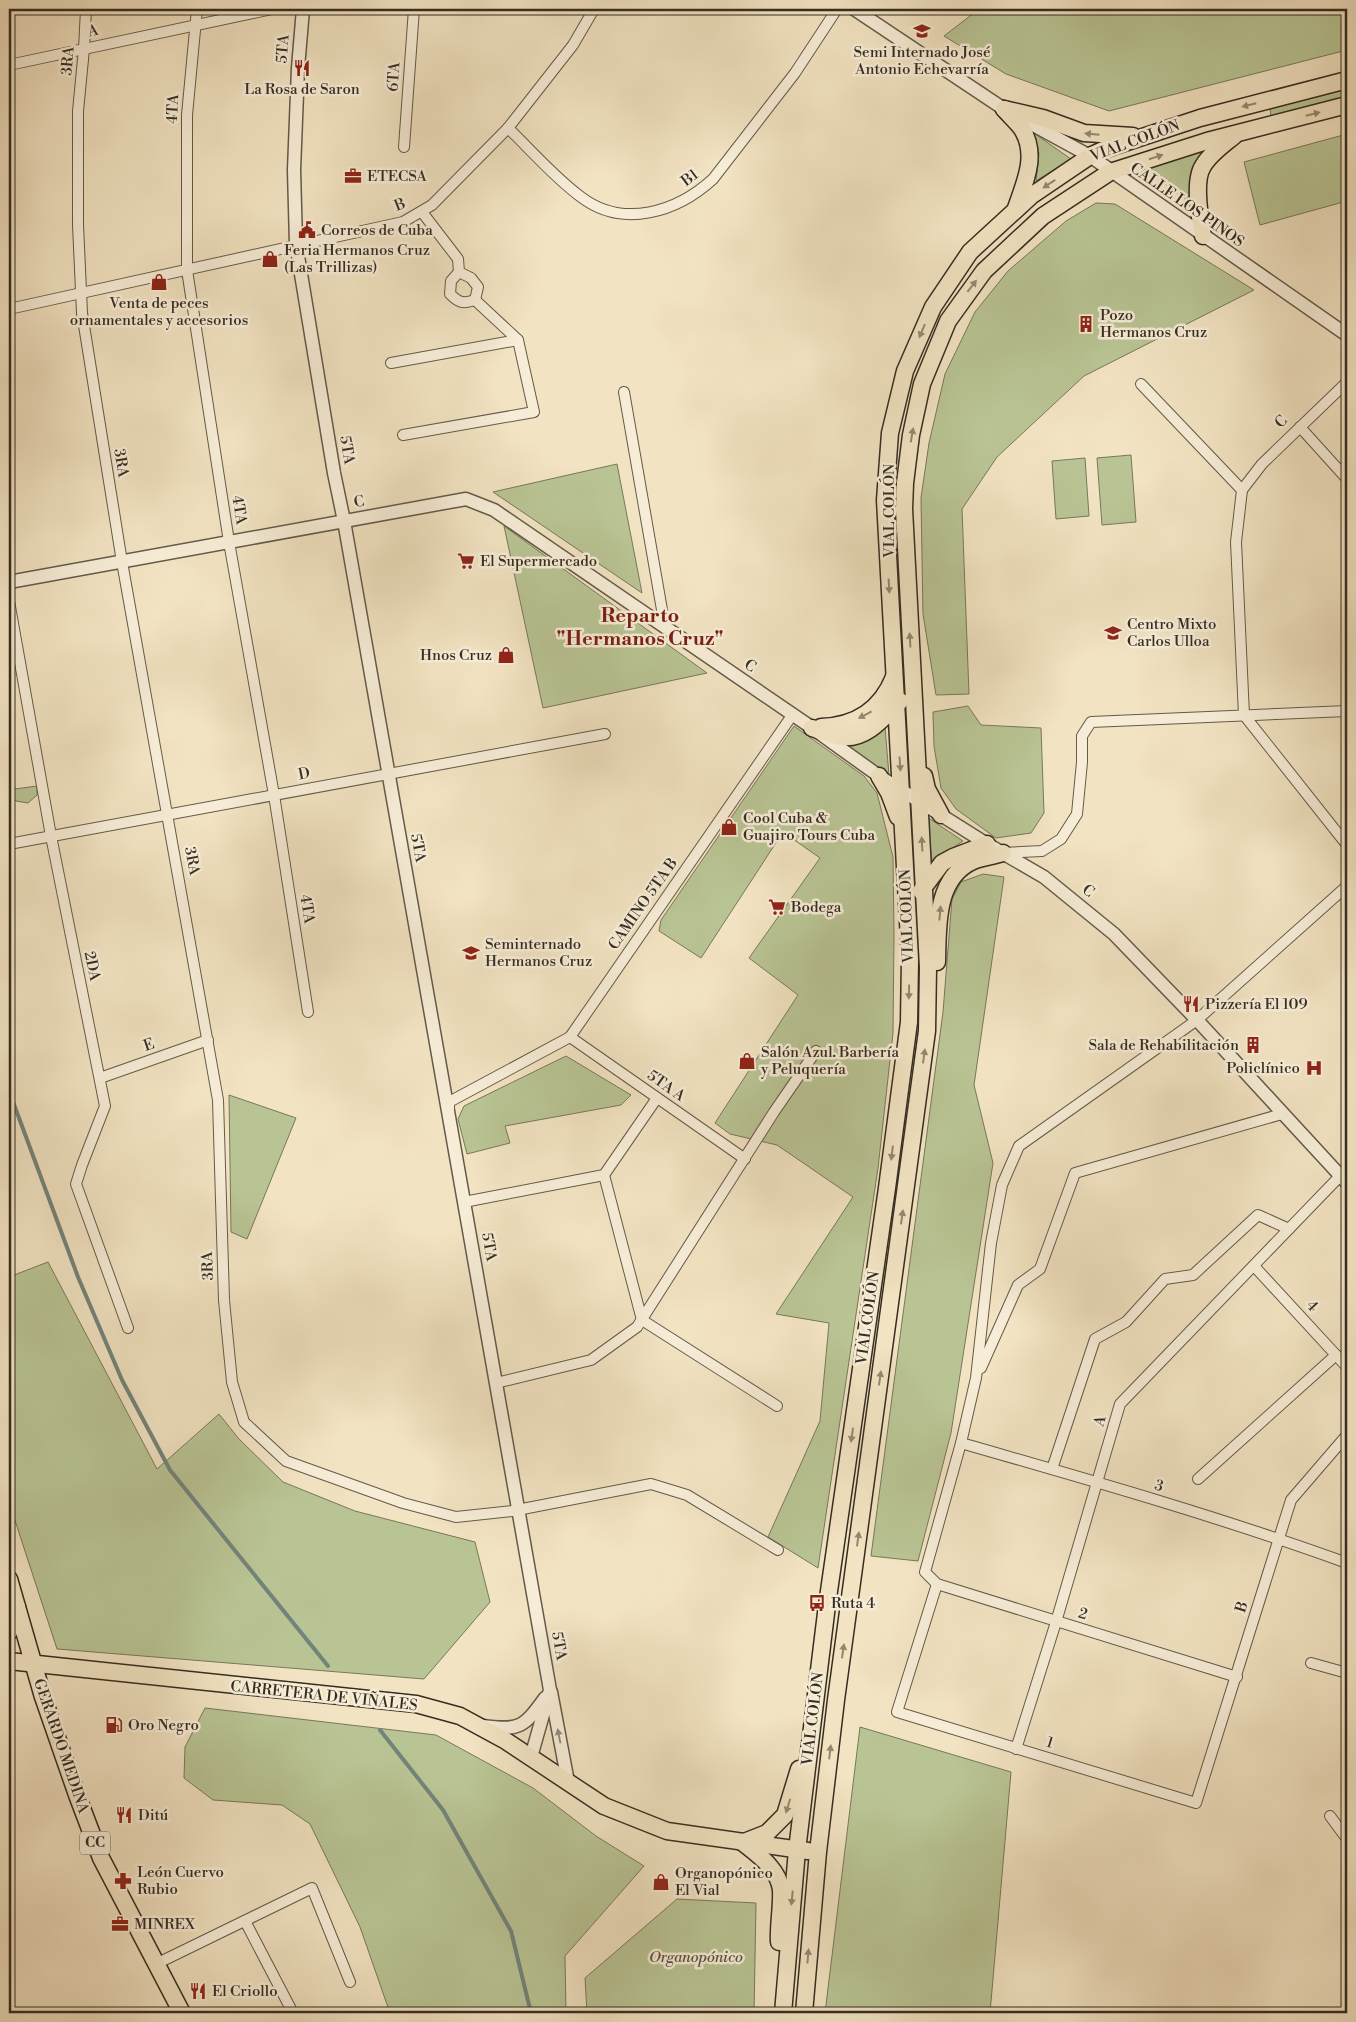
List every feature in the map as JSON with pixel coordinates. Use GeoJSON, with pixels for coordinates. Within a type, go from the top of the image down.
{"type":"FeatureCollection","features":[{"type":"Feature","properties":{"kind":"main road","name":"VIAL COLÓN"},"geometry":{"type":"LineString","coordinates":[[783,2007],[797,1850],[818,1674],[909,1022],[910,959],[885,500],[890,433],[905,371],[932,307],[970,252],[1031,196],[1090,156],[1200,118],[1347,80]]}},
{"type":"Feature","properties":{"kind":"main road","name":"VIAL COLÓN"},"geometry":{"type":"LineString","coordinates":[[804,2013],[818,1852],[853,1574],[927,1031],[928,967],[904,509],[911,435],[922,384],[948,321],[984,271],[1044,216],[1110,172],[1237,133],[1347,105]]}},
{"type":"Feature","properties":{"kind":"main road"},"geometry":{"type":"LineString","coordinates":[[1004,109],[1043,118],[1084,133],[1141,137]]}},
{"type":"Feature","properties":{"kind":"main road"},"geometry":{"type":"LineString","coordinates":[[1004,109],[1022,129],[1031,152],[1027,176],[1014,211]]}},
{"type":"Feature","properties":{"kind":"main road"},"geometry":{"type":"LineString","coordinates":[[1203,236],[1197,196],[1201,168],[1214,152],[1237,133]]}},
{"type":"Feature","properties":{"kind":"main road"},"geometry":{"type":"LineString","coordinates":[[812,728],[833,727],[871,712],[885,696],[894,677]]}},
{"type":"Feature","properties":{"kind":"main road"},"geometry":{"type":"LineString","coordinates":[[812,728],[843,737],[862,734],[883,720],[913,688]]}},
{"type":"Feature","properties":{"kind":"main road"},"geometry":{"type":"LineString","coordinates":[[916,734],[927,789],[941,815]]}},
{"type":"Feature","properties":{"kind":"main road"},"geometry":{"type":"LineString","coordinates":[[879,776],[889,793],[904,832]]}},
{"type":"Feature","properties":{"kind":"main road"},"geometry":{"type":"LineString","coordinates":[[907,908],[942,863],[952,857],[987,844]]}},
{"type":"Feature","properties":{"kind":"main road"},"geometry":{"type":"LineString","coordinates":[[927,1031],[935,993],[942,900],[950,880],[960,868],[974,861],[1003,854]]}},
{"type":"Feature","properties":{"kind":"main road","name":"GERARDO MEDINA"},"geometry":{"type":"LineString","coordinates":[[9,1579],[43,1697],[101,1858],[179,2012]]}},
{"type":"Feature","properties":{"kind":"main road"},"geometry":{"type":"LineString","coordinates":[[9,1632],[17,1607]]}},
{"type":"Feature","properties":{"kind":"main road","name":"CARRETERA DE VIÑALES"},"geometry":{"type":"LineString","coordinates":[[9,1661],[416,1704],[460,1716],[506,1740],[604,1806],[667,1830],[818,1852]]}},
{"type":"Feature","properties":{"kind":"main road"},"geometry":{"type":"LineString","coordinates":[[742,1842],[767,1833],[785,1815],[803,1752],[818,1674]]}},
{"type":"Feature","properties":{"kind":"main road"},"geometry":{"type":"LineString","coordinates":[[742,1842],[764,1860],[773,1872],[781,1889],[778,1929],[783,2007]]}},
{"type":"Feature","properties":{"kind":"street","name":"3RA"},"geometry":{"type":"LineString","coordinates":[[86,9],[78,111],[78,225],[82,313],[122,562],[218,1100],[224,1300],[232,1382],[244,1422],[286,1461],[403,1503],[456,1517],[519,1509],[651,1484],[686,1495],[778,1550]]}},
{"type":"Feature","properties":{"kind":"street","name":"4TA"},"geometry":{"type":"LineString","coordinates":[[197,9],[187,115],[187,270],[229,542],[274,795],[308,1012]]}},
{"type":"Feature","properties":{"kind":"street","name":"A"},"geometry":{"type":"LineString","coordinates":[[9,65],[272,9]]}},
{"type":"Feature","properties":{"kind":"street","name":"5TA"},"geometry":{"type":"LineString","coordinates":[[303,9],[298,68],[294,170],[296,244],[334,474],[344,521],[550,1690],[568,1782]]}},
{"type":"Feature","properties":{"kind":"street","name":"6TA"},"geometry":{"type":"LineString","coordinates":[[404,147],[414,9]]}},
{"type":"Feature","properties":{"kind":"street","name":"B"},"geometry":{"type":"LineString","coordinates":[[9,309],[296,244],[403,222],[432,205],[508,128],[573,45],[594,9]]}},
{"type":"Feature","properties":{"kind":"street","name":"B1"},"geometry":{"type":"LineString","coordinates":[[508,128],[581,198],[605,210],[631,215],[655,212],[681,202],[713,179],[795,73],[837,9]]}},
{"type":"Feature","properties":{"kind":"street","name":"CALLE LOS PINOS"},"geometry":{"type":"LineString","coordinates":[[854,9],[1004,109],[1090,156],[1110,172],[1347,335]]}},
{"type":"Feature","properties":{"kind":"street"},"geometry":{"type":"LineString","coordinates":[[422,212],[458,259],[459,272],[451,281],[450,294],[457,302],[465,303],[475,300]]}},
{"type":"Feature","properties":{"kind":"street"},"geometry":{"type":"LineString","coordinates":[[459,272],[471,278],[478,286],[475,300]]}},
{"type":"Feature","properties":{"kind":"street"},"geometry":{"type":"LineString","coordinates":[[403,435],[534,412],[518,340],[475,300]]}},
{"type":"Feature","properties":{"kind":"street"},"geometry":{"type":"LineString","coordinates":[[391,363],[518,340]]}},
{"type":"Feature","properties":{"kind":"street","name":"C"},"geometry":{"type":"LineString","coordinates":[[1242,490],[1262,464],[1347,382]]}},
{"type":"Feature","properties":{"kind":"street"},"geometry":{"type":"LineString","coordinates":[[1141,384],[1242,490],[1236,542],[1244,716],[1347,845]]}},
{"type":"Feature","properties":{"kind":"street"},"geometry":{"type":"LineString","coordinates":[[624,392],[664,627]]}},
{"type":"Feature","properties":{"kind":"street"},"geometry":{"type":"LineString","coordinates":[[1300,427],[1347,479]]}},
{"type":"Feature","properties":{"kind":"street","name":"C"},"geometry":{"type":"LineString","coordinates":[[9,582],[466,499],[494,510],[793,714],[879,776],[1003,854],[1044,877],[1114,934],[1197,1020],[1344,1180]]}},
{"type":"Feature","properties":{"kind":"street","name":"2DA"},"geometry":{"type":"LineString","coordinates":[[9,601],[51,836],[105,1106],[76,1184],[128,1328]]}},
{"type":"Feature","properties":{"kind":"street"},"geometry":{"type":"LineString","coordinates":[[1003,854],[1042,850],[1061,839],[1077,814],[1082,762],[1082,736],[1091,722],[1347,711]]}},
{"type":"Feature","properties":{"kind":"street","name":"CAMINO 5TA B"},"geometry":{"type":"LineString","coordinates":[[449,1115],[449,1102],[570,1037],[793,714]]}},
{"type":"Feature","properties":{"kind":"street","name":"D"},"geometry":{"type":"LineString","coordinates":[[9,844],[605,734]]}},
{"type":"Feature","properties":{"kind":"street"},"geometry":{"type":"LineString","coordinates":[[961,1443],[976,1378],[991,1243],[998,1205],[1002,1186],[1019,1146],[1197,1020],[1347,886]]}},
{"type":"Feature","properties":{"kind":"street","name":"5TA A"},"geometry":{"type":"LineString","coordinates":[[570,1037],[745,1159]]}},
{"type":"Feature","properties":{"kind":"street","name":"E"},"geometry":{"type":"LineString","coordinates":[[100,1078],[208,1040]]}},
{"type":"Feature","properties":{"kind":"street"},"geometry":{"type":"LineString","coordinates":[[496,1383],[591,1360],[638,1327],[816,1051]]}},
{"type":"Feature","properties":{"kind":"street"},"geometry":{"type":"LineString","coordinates":[[464,1202],[604,1175],[657,1098]]}},
{"type":"Feature","properties":{"kind":"street"},"geometry":{"type":"LineString","coordinates":[[976,1378],[1018,1285],[1040,1269],[1075,1173],[1282,1114]]}},
{"type":"Feature","properties":{"kind":"street"},"geometry":{"type":"LineString","coordinates":[[604,1175],[642,1320],[777,1406]]}},
{"type":"Feature","properties":{"kind":"street","name":"A"},"geometry":{"type":"LineString","coordinates":[[1016,1749],[1056,1622],[1120,1404],[1290,1229],[1344,1180]]}},
{"type":"Feature","properties":{"kind":"street"},"geometry":{"type":"LineString","coordinates":[[1052,1469],[1095,1339],[1126,1322],[1165,1279],[1193,1275],[1258,1215],[1290,1229]]}},
{"type":"Feature","properties":{"kind":"street","name":"4"},"geometry":{"type":"LineString","coordinates":[[1254,1266],[1347,1367]]}},
{"type":"Feature","properties":{"kind":"street"},"geometry":{"type":"LineString","coordinates":[[1198,1478],[1336,1355]]}},
{"type":"Feature","properties":{"kind":"street","name":"B"},"geometry":{"type":"LineString","coordinates":[[1196,1803],[1291,1500],[1347,1436]]}},
{"type":"Feature","properties":{"kind":"street","name":"3"},"geometry":{"type":"LineString","coordinates":[[961,1443],[1097,1482],[1278,1538],[1347,1563]]}},
{"type":"Feature","properties":{"kind":"street","name":"2"},"geometry":{"type":"LineString","coordinates":[[961,1443],[925,1572],[937,1584],[1237,1677]]}},
{"type":"Feature","properties":{"kind":"street","name":"1"},"geometry":{"type":"LineString","coordinates":[[937,1584],[896,1712],[1196,1803]]}},
{"type":"Feature","properties":{"kind":"street"},"geometry":{"type":"LineString","coordinates":[[1311,1663],[1347,1673]]}},
{"type":"Feature","properties":{"kind":"street","name":"5TA"},"geometry":{"type":"LineString","coordinates":[[531,1757],[550,1690]]}},
{"type":"Feature","properties":{"kind":"street"},"geometry":{"type":"LineString","coordinates":[[476,1725],[508,1729],[529,1720],[550,1690]]}},
{"type":"Feature","properties":{"kind":"street"},"geometry":{"type":"LineString","coordinates":[[1330,1816],[1347,1839]]}},
{"type":"Feature","properties":{"kind":"street"},"geometry":{"type":"LineString","coordinates":[[156,1964],[312,1888],[350,1982]]}},
{"type":"Feature","properties":{"kind":"street"},"geometry":{"type":"LineString","coordinates":[[245,1921],[294,2013]]}},
{"type":"Feature","properties":{"kind":"green space"},"geometry":{"type":"Polygon","coordinates":[[[979,9],[1347,9],[1347,50],[1109,111],[1006,74],[944,36],[979,9]]]}},
{"type":"Feature","properties":{"kind":"green space"},"geometry":{"type":"Polygon","coordinates":[[[1347,89],[1347,97],[1271,116],[1270,109],[1347,89]]]}},
{"type":"Feature","properties":{"kind":"green space"},"geometry":{"type":"Polygon","coordinates":[[[1028,129],[1071,159],[1036,181],[1039,153],[1028,129]]]}},
{"type":"Feature","properties":{"kind":"green space"},"geometry":{"type":"Polygon","coordinates":[[[1347,134],[1347,201],[1260,225],[1244,162],[1347,134]]]}},
{"type":"Feature","properties":{"kind":"green space"},"geometry":{"type":"Polygon","coordinates":[[[1205,147],[1190,178],[1191,203],[1142,167],[1205,147]]]}},
{"type":"Feature","properties":{"kind":"green space"},"geometry":{"type":"Polygon","coordinates":[[[1096,203],[1115,204],[1254,290],[1084,376],[997,457],[962,509],[969,694],[936,695],[923,614],[921,498],[929,443],[945,374],[975,312],[1008,271],[1066,221],[1096,203]]]}},
{"type":"Feature","properties":{"kind":"green space"},"geometry":{"type":"Polygon","coordinates":[[[1131,455],[1136,522],[1102,525],[1097,458],[1131,455]]]}},
{"type":"Feature","properties":{"kind":"green space"},"geometry":{"type":"Polygon","coordinates":[[[1085,458],[1089,516],[1056,519],[1052,461],[1085,458]]]}},
{"type":"Feature","properties":{"kind":"green space"},"geometry":{"type":"Polygon","coordinates":[[[617,464],[642,593],[493,492],[617,464]]]}},
{"type":"Feature","properties":{"kind":"green space"},"geometry":{"type":"Polygon","coordinates":[[[504,526],[707,673],[543,708],[504,526]]]}},
{"type":"Feature","properties":{"kind":"green space"},"geometry":{"type":"Polygon","coordinates":[[[968,706],[981,725],[1041,728],[1044,813],[1031,833],[996,838],[956,809],[941,788],[934,746],[933,712],[968,706]]]}},
{"type":"Feature","properties":{"kind":"green space"},"geometry":{"type":"Polygon","coordinates":[[[794,726],[864,776],[877,793],[893,857],[893,1033],[878,1168],[818,1568],[768,1537],[820,1421],[829,1323],[776,1314],[853,1197],[777,1145],[730,1134],[715,1123],[798,995],[749,958],[820,858],[783,832],[701,958],[659,931],[661,920],[794,726]]]}},
{"type":"Feature","properties":{"kind":"green space"},"geometry":{"type":"Polygon","coordinates":[[[885,727],[889,775],[846,746],[885,727]]]}},
{"type":"Feature","properties":{"kind":"green space"},"geometry":{"type":"Polygon","coordinates":[[[9,750],[15,789],[37,786],[37,795],[28,803],[16,801],[11,795],[11,790],[9,790],[9,750]]]}},
{"type":"Feature","properties":{"kind":"green space"},"geometry":{"type":"Polygon","coordinates":[[[927,817],[963,841],[932,862],[927,817]]]}},
{"type":"Feature","properties":{"kind":"green space"},"geometry":{"type":"Polygon","coordinates":[[[983,874],[1004,877],[974,1085],[993,1163],[951,1433],[918,1561],[871,1556],[943,1012],[952,899],[961,882],[983,874]]]}},
{"type":"Feature","properties":{"kind":"green space"},"geometry":{"type":"Polygon","coordinates":[[[566,1056],[631,1095],[621,1105],[505,1126],[510,1143],[467,1154],[458,1119],[464,1106],[566,1056]]]}},
{"type":"Feature","properties":{"kind":"green space"},"geometry":{"type":"Polygon","coordinates":[[[229,1095],[296,1118],[247,1239],[231,1232],[229,1095]]]}},
{"type":"Feature","properties":{"kind":"green space"},"geometry":{"type":"Polygon","coordinates":[[[48,1262],[157,1469],[219,1414],[239,1439],[283,1482],[355,1511],[475,1542],[490,1602],[424,1679],[57,1649],[9,1502],[9,1277],[48,1262]]]}},
{"type":"Feature","properties":{"kind":"green space"},"geometry":{"type":"Polygon","coordinates":[[[205,1708],[436,1735],[533,1788],[596,1836],[644,1866],[565,1956],[566,2013],[390,2013],[360,1927],[310,1824],[282,1805],[213,1800],[184,1778],[185,1747],[205,1708]]]}},
{"type":"Feature","properties":{"kind":"green space"},"geometry":{"type":"Polygon","coordinates":[[[860,1727],[1011,1772],[990,2013],[825,2013],[860,1727]]]}},
{"type":"Feature","properties":{"kind":"green space","name":"Organopónico"},"geometry":{"type":"Polygon","coordinates":[[[677,1899],[756,1903],[754,2013],[587,2013],[585,1978],[677,1899]]]}},
{"type":"Feature","properties":{"kind":"waterway"},"geometry":{"type":"LineString","coordinates":[[9,1091],[78,1277],[122,1380],[170,1470],[328,1666]]}},
{"type":"Feature","properties":{"kind":"waterway"},"geometry":{"type":"LineString","coordinates":[[380,1730],[443,1810],[511,1931],[531,2013]]}},
{"type":"Feature","properties":{"kind":"place","name":"Semi Internado José Antonio Echevarría"},"geometry":{"type":"Point","coordinates":[922,31]}},
{"type":"Feature","properties":{"kind":"place","name":"La Rosa de Saron"},"geometry":{"type":"Point","coordinates":[302,68]}},
{"type":"Feature","properties":{"kind":"place","name":"ETECSA"},"geometry":{"type":"Point","coordinates":[353,176]}},
{"type":"Feature","properties":{"kind":"place","name":"Correos de Cuba"},"geometry":{"type":"Point","coordinates":[307,230]}},
{"type":"Feature","properties":{"kind":"place","name":"Feria Hermanos Cruz (Las Trillizas)"},"geometry":{"type":"Point","coordinates":[270,259]}},
{"type":"Feature","properties":{"kind":"place","name":"Venta de peces ornamentales y accesorios"},"geometry":{"type":"Point","coordinates":[159,282]}},
{"type":"Feature","properties":{"kind":"place","name":"Pozo Hermanos Cruz"},"geometry":{"type":"Point","coordinates":[1086,324]}},
{"type":"Feature","properties":{"kind":"place","name":"El Supermercado"},"geometry":{"type":"Point","coordinates":[466,561]}},
{"type":"Feature","properties":{"kind":"place","name":"Centro Mixto Carlos Ulloa"},"geometry":{"type":"Point","coordinates":[1113,633]}},
{"type":"Feature","properties":{"kind":"place","name":"Hnos Cruz"},"geometry":{"type":"Point","coordinates":[506,655]}},
{"type":"Feature","properties":{"kind":"place","name":"Cool Cuba & Guajiro Tours Cuba"},"geometry":{"type":"Point","coordinates":[729,827]}},
{"type":"Feature","properties":{"kind":"place","name":"Bodega"},"geometry":{"type":"Point","coordinates":[777,907]}},
{"type":"Feature","properties":{"kind":"place","name":"Seminternado Hermanos Cruz"},"geometry":{"type":"Point","coordinates":[471,953]}},
{"type":"Feature","properties":{"kind":"place","name":"Pizzería El 109"},"geometry":{"type":"Point","coordinates":[1191,1004]}},
{"type":"Feature","properties":{"kind":"place","name":"Sala de Rehabilitación"},"geometry":{"type":"Point","coordinates":[1253,1045]}},
{"type":"Feature","properties":{"kind":"place","name":"Salón Azul. Barbería y Peluquería"},"geometry":{"type":"Point","coordinates":[747,1061]}},
{"type":"Feature","properties":{"kind":"place","name":"Policlínico"},"geometry":{"type":"Point","coordinates":[1314,1068]}},
{"type":"Feature","properties":{"kind":"place","name":"Ruta 4"},"geometry":{"type":"Point","coordinates":[817,1603]}},
{"type":"Feature","properties":{"kind":"place","name":"Oro Negro"},"geometry":{"type":"Point","coordinates":[114,1725]}},
{"type":"Feature","properties":{"kind":"place","name":"Ditú"},"geometry":{"type":"Point","coordinates":[124,1815]}},
{"type":"Feature","properties":{"kind":"place","name":"León Cuervo Rubio"},"geometry":{"type":"Point","coordinates":[123,1881]}},
{"type":"Feature","properties":{"kind":"place","name":"Organopónico El Vial"},"geometry":{"type":"Point","coordinates":[661,1882]}},
{"type":"Feature","properties":{"kind":"place","name":"MINREX"},"geometry":{"type":"Point","coordinates":[120,1924]}},
{"type":"Feature","properties":{"kind":"place","name":"El Criollo"},"geometry":{"type":"Point","coordinates":[198,1991]}},
{"type":"Feature","properties":{"kind":"district","name":"Reparto \"Hermanos Cruz\""},"geometry":{"type":"Point","coordinates":[640,628]}}]}
